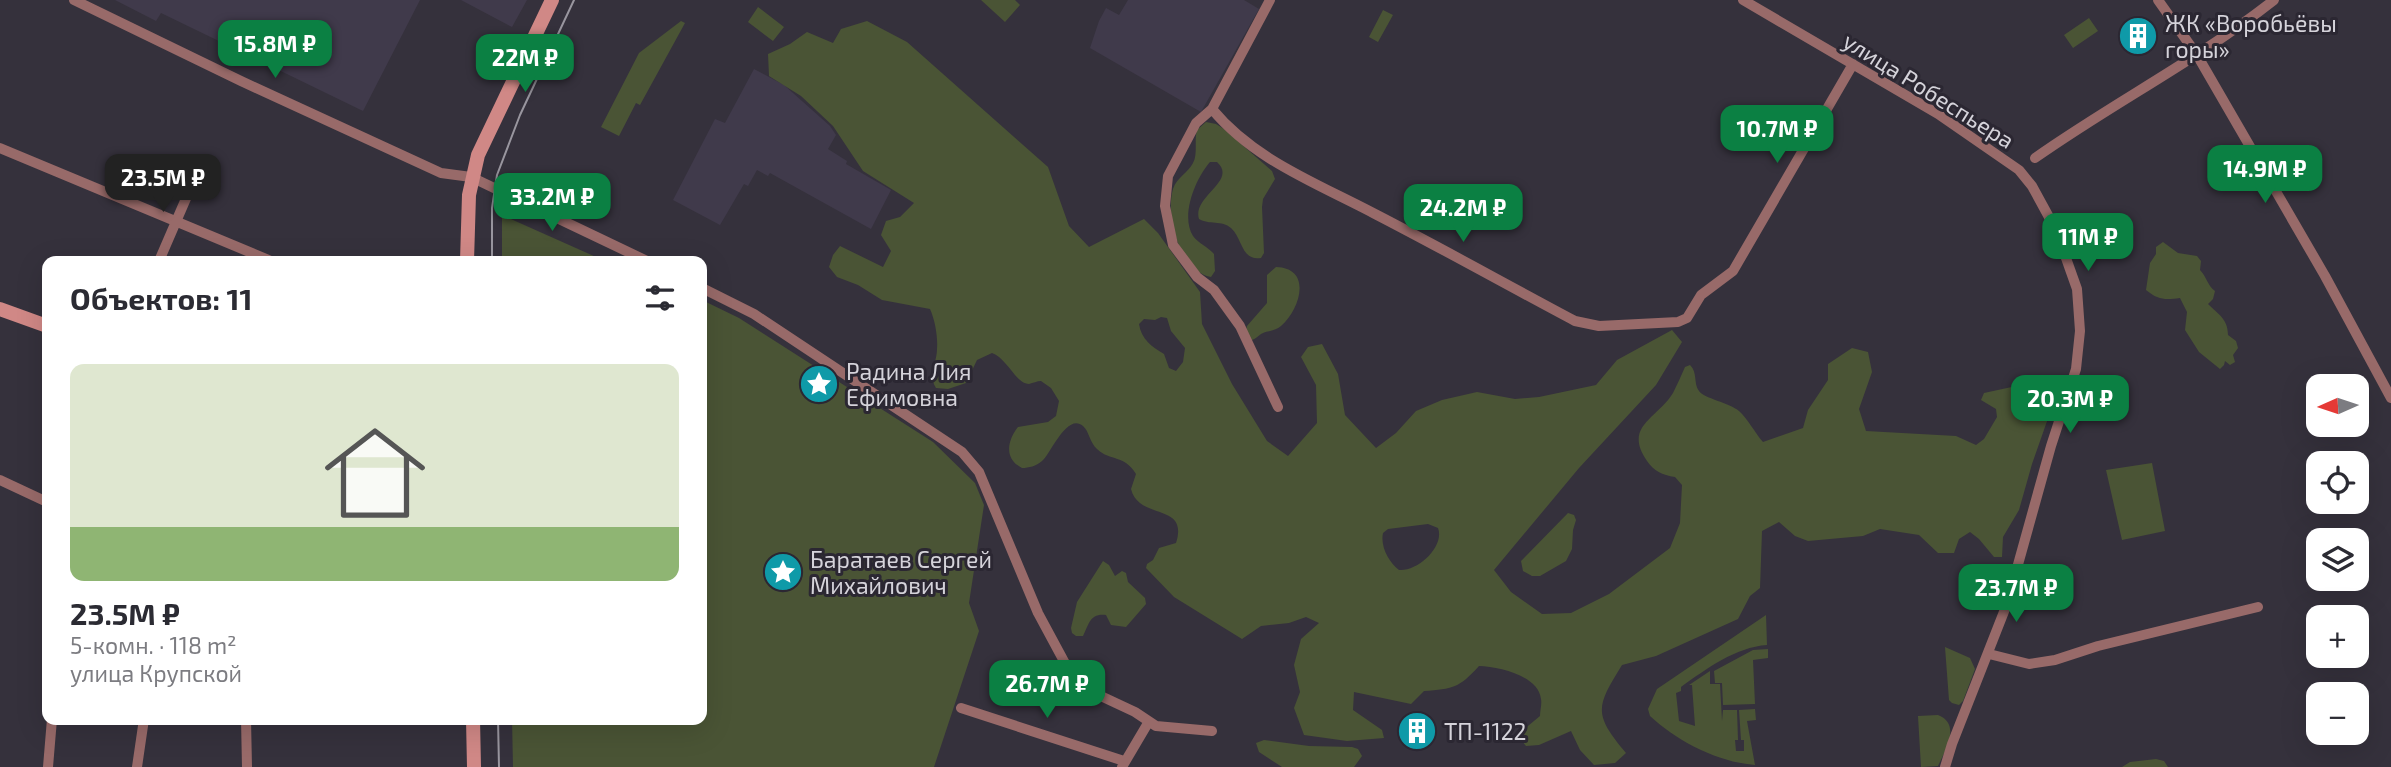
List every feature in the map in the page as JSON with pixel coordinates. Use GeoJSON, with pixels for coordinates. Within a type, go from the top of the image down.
{"type":"FeatureCollection","features":[{"type":"Feature","properties":{"kind":"main road"},"geometry":{"type":"LineString","coordinates":[[467,256],[471,177],[486,136],[552,0]]}},
{"type":"Feature","properties":{"kind":"main road"},"geometry":{"type":"LineString","coordinates":[[0,309],[42,324]]}},
{"type":"Feature","properties":{"kind":"main road"},"geometry":{"type":"LineString","coordinates":[[473,725],[474,767]]}},
{"type":"Feature","properties":{"kind":"street"},"geometry":{"type":"LineString","coordinates":[[74,0],[240,81],[441,173],[471,177],[637,256]]}},
{"type":"Feature","properties":{"kind":"street"},"geometry":{"type":"LineString","coordinates":[[1270,0],[1212,108],[1196,122],[1168,176],[1165,206],[1173,245],[1197,277],[1214,290],[1240,326],[1278,407]]}},
{"type":"Feature","properties":{"kind":"street","name":"улица Робеспьера"},"geometry":{"type":"LineString","coordinates":[[1743,0],[1938,114],[2018,170],[2032,186],[2056,230],[2077,289],[2080,331],[2076,369],[2051,446],[2007,604],[1945,767]]}},
{"type":"Feature","properties":{"kind":"street"},"geometry":{"type":"LineString","coordinates":[[2158,0],[2197,55],[2325,276],[2391,398]]}},
{"type":"Feature","properties":{"kind":"street"},"geometry":{"type":"LineString","coordinates":[[2035,158],[2197,55],[2274,0]]}},
{"type":"Feature","properties":{"kind":"street"},"geometry":{"type":"LineString","coordinates":[[1212,108],[1227,127],[1280,167],[1376,214],[1575,321],[1599,326],[1678,322],[1687,318],[1701,295],[1733,271],[1853,64]]}},
{"type":"Feature","properties":{"kind":"street"},"geometry":{"type":"LineString","coordinates":[[0,148],[259,256]]}},
{"type":"Feature","properties":{"kind":"street"},"geometry":{"type":"LineString","coordinates":[[161,256],[194,180]]}},
{"type":"Feature","properties":{"kind":"street"},"geometry":{"type":"LineString","coordinates":[[707,290],[754,314],[962,453],[979,472],[1038,613],[1073,678],[1088,690],[1135,712],[1148,723],[1212,731]]}},
{"type":"Feature","properties":{"kind":"street"},"geometry":{"type":"LineString","coordinates":[[0,480],[42,500]]}},
{"type":"Feature","properties":{"kind":"street"},"geometry":{"type":"LineString","coordinates":[[1989,654],[2029,664],[2055,660],[2098,646],[2258,607]]}},
{"type":"Feature","properties":{"kind":"street"},"geometry":{"type":"LineString","coordinates":[[961,708],[1123,764],[1148,723]]}},
{"type":"Feature","properties":{"kind":"street"},"geometry":{"type":"LineString","coordinates":[[47,767],[51,725]]}},
{"type":"Feature","properties":{"kind":"street"},"geometry":{"type":"LineString","coordinates":[[137,767],[143,725]]}},
{"type":"Feature","properties":{"kind":"street"},"geometry":{"type":"LineString","coordinates":[[246,725],[247,767]]}},
{"type":"Feature","properties":{"kind":"shaded area"},"geometry":{"type":"Polygon","coordinates":[[[115,0],[420,0],[363,111],[161,13],[156,21],[115,0]]]}},
{"type":"Feature","properties":{"kind":"shaded area"},"geometry":{"type":"Polygon","coordinates":[[[461,0],[527,0],[512,27],[461,0]]]}},
{"type":"Feature","properties":{"kind":"shaded area"},"geometry":{"type":"Polygon","coordinates":[[[1128,0],[1244,0],[1259,9],[1201,112],[1090,48],[1106,8],[1119,15],[1128,0]]]}},
{"type":"Feature","properties":{"kind":"shaded area"},"geometry":{"type":"Polygon","coordinates":[[[754,69],[784,85],[830,126],[836,135],[828,149],[847,161],[846,164],[891,190],[871,229],[770,173],[768,176],[757,170],[748,186],[744,184],[720,225],[673,200],[715,119],[725,123],[754,69]]]}},
{"type":"Feature","properties":{"kind":"green space"},"geometry":{"type":"Polygon","coordinates":[[[981,0],[1015,0],[1020,5],[1005,22],[981,0]]]}},
{"type":"Feature","properties":{"kind":"green space"},"geometry":{"type":"Polygon","coordinates":[[[758,7],[784,27],[773,41],[748,22],[758,7]]]}},
{"type":"Feature","properties":{"kind":"green space"},"geometry":{"type":"Polygon","coordinates":[[[1383,10],[1393,15],[1378,42],[1369,37],[1383,10]]]}},
{"type":"Feature","properties":{"kind":"green space"},"geometry":{"type":"Polygon","coordinates":[[[2089,18],[2098,31],[2073,48],[2064,35],[2089,18]]]}},
{"type":"Feature","properties":{"kind":"green space"},"geometry":{"type":"Polygon","coordinates":[[[681,21],[685,23],[640,105],[636,103],[619,136],[601,127],[639,53],[681,21]]]}},
{"type":"Feature","properties":{"kind":"green space"},"geometry":{"type":"Polygon","coordinates":[[[867,21],[907,42],[1048,167],[1069,226],[1089,247],[1144,219],[1158,233],[1200,292],[1202,324],[1232,384],[1267,441],[1288,456],[1317,423],[1316,385],[1301,357],[1308,347],[1322,344],[1338,374],[1345,415],[1376,448],[1396,433],[1416,411],[1442,400],[1477,392],[1515,399],[1539,397],[1596,385],[1617,360],[1672,330],[1682,342],[1656,385],[1579,468],[1494,570],[1511,592],[1542,614],[1571,613],[1609,594],[1670,548],[1680,523],[1682,485],[1675,477],[1659,472],[1647,461],[1639,439],[1640,431],[1673,393],[1685,367],[1690,365],[1701,394],[1739,411],[1763,442],[1803,428],[1808,410],[1828,380],[1828,364],[1852,348],[1868,352],[1872,372],[1859,409],[1866,431],[1956,436],[1976,445],[1984,439],[1997,417],[1996,409],[1981,400],[1984,393],[2021,385],[2041,396],[2052,407],[2019,510],[2003,537],[2002,557],[1994,557],[1970,532],[1959,539],[1954,553],[1938,553],[1919,535],[1880,529],[1863,536],[1808,541],[1795,536],[1779,522],[1762,531],[1760,588],[1750,596],[1738,619],[1656,656],[1622,665],[1607,691],[1602,710],[1608,729],[1626,753],[1615,763],[1594,765],[1580,750],[1571,731],[1539,745],[1526,746],[1517,735],[1540,716],[1541,701],[1538,691],[1533,684],[1516,674],[1479,666],[1455,686],[1424,691],[1411,704],[1354,692],[1353,710],[1382,730],[1384,738],[1347,741],[1304,735],[1294,708],[1300,692],[1294,665],[1301,639],[1319,623],[1306,617],[1289,623],[1261,626],[1242,639],[1174,597],[1146,568],[1159,548],[1176,543],[1176,522],[1170,516],[1143,505],[1136,499],[1131,489],[1136,474],[1127,463],[1107,456],[1097,449],[1087,431],[1077,423],[1065,429],[1042,461],[1035,465],[1022,468],[1012,460],[1009,449],[1011,438],[1018,427],[1048,422],[1056,416],[1059,401],[1051,388],[1041,381],[1024,383],[992,353],[977,360],[966,383],[948,389],[936,388],[932,373],[937,354],[937,339],[930,309],[882,300],[858,285],[837,277],[829,267],[840,246],[883,267],[891,251],[881,235],[886,221],[900,217],[914,203],[863,171],[833,126],[801,96],[769,76],[768,54],[807,32],[833,43],[841,29],[867,21]],[[1167,318],[1155,320],[1144,319],[1139,324],[1140,329],[1148,342],[1164,354],[1169,368],[1176,371],[1183,362],[1185,348],[1171,331],[1167,318]],[[1428,524],[1388,529],[1383,533],[1386,554],[1399,570],[1406,570],[1421,563],[1433,550],[1439,535],[1438,528],[1428,524]]]}},
{"type":"Feature","properties":{"kind":"green space"},"geometry":{"type":"Polygon","coordinates":[[[503,36],[502,45],[505,47],[493,70],[486,66],[503,36]]]}},
{"type":"Feature","properties":{"kind":"green space"},"geometry":{"type":"Polygon","coordinates":[[[515,38],[521,43],[507,71],[498,72],[515,38]]]}},
{"type":"Feature","properties":{"kind":"green space"},"geometry":{"type":"Polygon","coordinates":[[[1206,122],[1224,129],[1272,171],[1275,179],[1263,199],[1264,253],[1261,258],[1254,258],[1246,253],[1231,228],[1199,219],[1202,203],[1222,176],[1222,169],[1217,162],[1210,162],[1205,169],[1191,197],[1188,218],[1193,236],[1214,254],[1215,271],[1211,277],[1200,273],[1183,254],[1177,241],[1171,213],[1173,189],[1193,163],[1197,130],[1206,122]]]}},
{"type":"Feature","properties":{"kind":"green space"},"geometry":{"type":"Polygon","coordinates":[[[502,215],[594,256],[502,256],[502,215]]]}},
{"type":"Feature","properties":{"kind":"green space"},"geometry":{"type":"Polygon","coordinates":[[[2163,242],[2178,253],[2197,256],[2201,261],[2200,270],[2215,291],[2208,304],[2224,321],[2228,335],[2236,341],[2238,348],[2233,355],[2235,362],[2230,365],[2225,361],[2220,369],[2199,352],[2185,330],[2187,312],[2180,298],[2162,298],[2146,290],[2150,263],[2156,254],[2156,247],[2163,242]]]}},
{"type":"Feature","properties":{"kind":"green space"},"geometry":{"type":"Polygon","coordinates":[[[1276,267],[1288,269],[1295,274],[1300,291],[1298,301],[1281,326],[1252,340],[1246,330],[1247,326],[1267,303],[1267,275],[1276,267]]]}},
{"type":"Feature","properties":{"kind":"green space"},"geometry":{"type":"Polygon","coordinates":[[[707,302],[739,318],[933,442],[975,483],[984,505],[969,603],[979,631],[934,767],[513,767],[512,725],[707,725],[707,302]]]}},
{"type":"Feature","properties":{"kind":"green space"},"geometry":{"type":"Polygon","coordinates":[[[2152,463],[2165,531],[2122,540],[2106,470],[2152,463]]]}},
{"type":"Feature","properties":{"kind":"green space"},"geometry":{"type":"Polygon","coordinates":[[[1568,513],[1574,515],[1576,520],[1572,549],[1566,561],[1540,576],[1532,576],[1523,571],[1521,561],[1568,513]]]}},
{"type":"Feature","properties":{"kind":"green space"},"geometry":{"type":"Polygon","coordinates":[[[1103,561],[1109,565],[1115,576],[1122,571],[1126,573],[1128,582],[1145,598],[1146,604],[1126,627],[1111,625],[1106,615],[1101,615],[1091,620],[1083,636],[1076,636],[1071,628],[1077,602],[1103,561]]]}},
{"type":"Feature","properties":{"kind":"green space"},"geometry":{"type":"Polygon","coordinates":[[[1766,615],[1767,645],[1744,650],[1722,660],[1676,693],[1679,721],[1695,726],[1692,685],[1689,685],[1710,671],[1710,684],[1720,684],[1722,721],[1723,710],[1737,710],[1736,751],[1744,751],[1739,710],[1755,709],[1756,720],[1747,721],[1755,765],[1726,760],[1698,749],[1672,734],[1650,716],[1648,709],[1657,689],[1766,615]]]}},
{"type":"Feature","properties":{"kind":"green space"},"geometry":{"type":"Polygon","coordinates":[[[1945,647],[1970,658],[1975,669],[1959,705],[1949,700],[1945,647]]]}},
{"type":"Feature","properties":{"kind":"green space"},"geometry":{"type":"Polygon","coordinates":[[[1768,649],[1768,658],[1753,660],[1755,704],[1723,705],[1722,683],[1715,683],[1714,671],[1753,650],[1768,649]]]}},
{"type":"Feature","properties":{"kind":"green space"},"geometry":{"type":"Polygon","coordinates":[[[1938,715],[1949,724],[1948,745],[1938,766],[1921,767],[1918,716],[1938,715]]]}},
{"type":"Feature","properties":{"kind":"green space"},"geometry":{"type":"Polygon","coordinates":[[[1264,740],[1309,746],[1352,747],[1358,749],[1362,756],[1354,767],[1282,767],[1259,752],[1256,743],[1264,740]]]}},
{"type":"Feature","properties":{"kind":"green space"},"geometry":{"type":"Polygon","coordinates":[[[2156,759],[2164,761],[2168,767],[2122,767],[2130,762],[2156,759]]]}},
{"type":"Feature","properties":{"kind":"tram line"},"geometry":{"type":"LineString","coordinates":[[492,256],[492,208],[497,175],[520,115],[574,0]]}},
{"type":"Feature","properties":{"kind":"tram line"},"geometry":{"type":"LineString","coordinates":[[498,725],[499,767]]}},
{"type":"Feature","properties":{"kind":"place","name":"ЖК «Воробьёвы горы»"},"geometry":{"type":"Point","coordinates":[2138,36]}},
{"type":"Feature","properties":{"kind":"place","name":"Радина Лия Ефимовна"},"geometry":{"type":"Point","coordinates":[819,384]}},
{"type":"Feature","properties":{"kind":"place","name":"Баратаев Сергей Михайлович"},"geometry":{"type":"Point","coordinates":[783,572]}},
{"type":"Feature","properties":{"kind":"place","name":"ТП-1122"},"geometry":{"type":"Point","coordinates":[1417,731]}}]}
